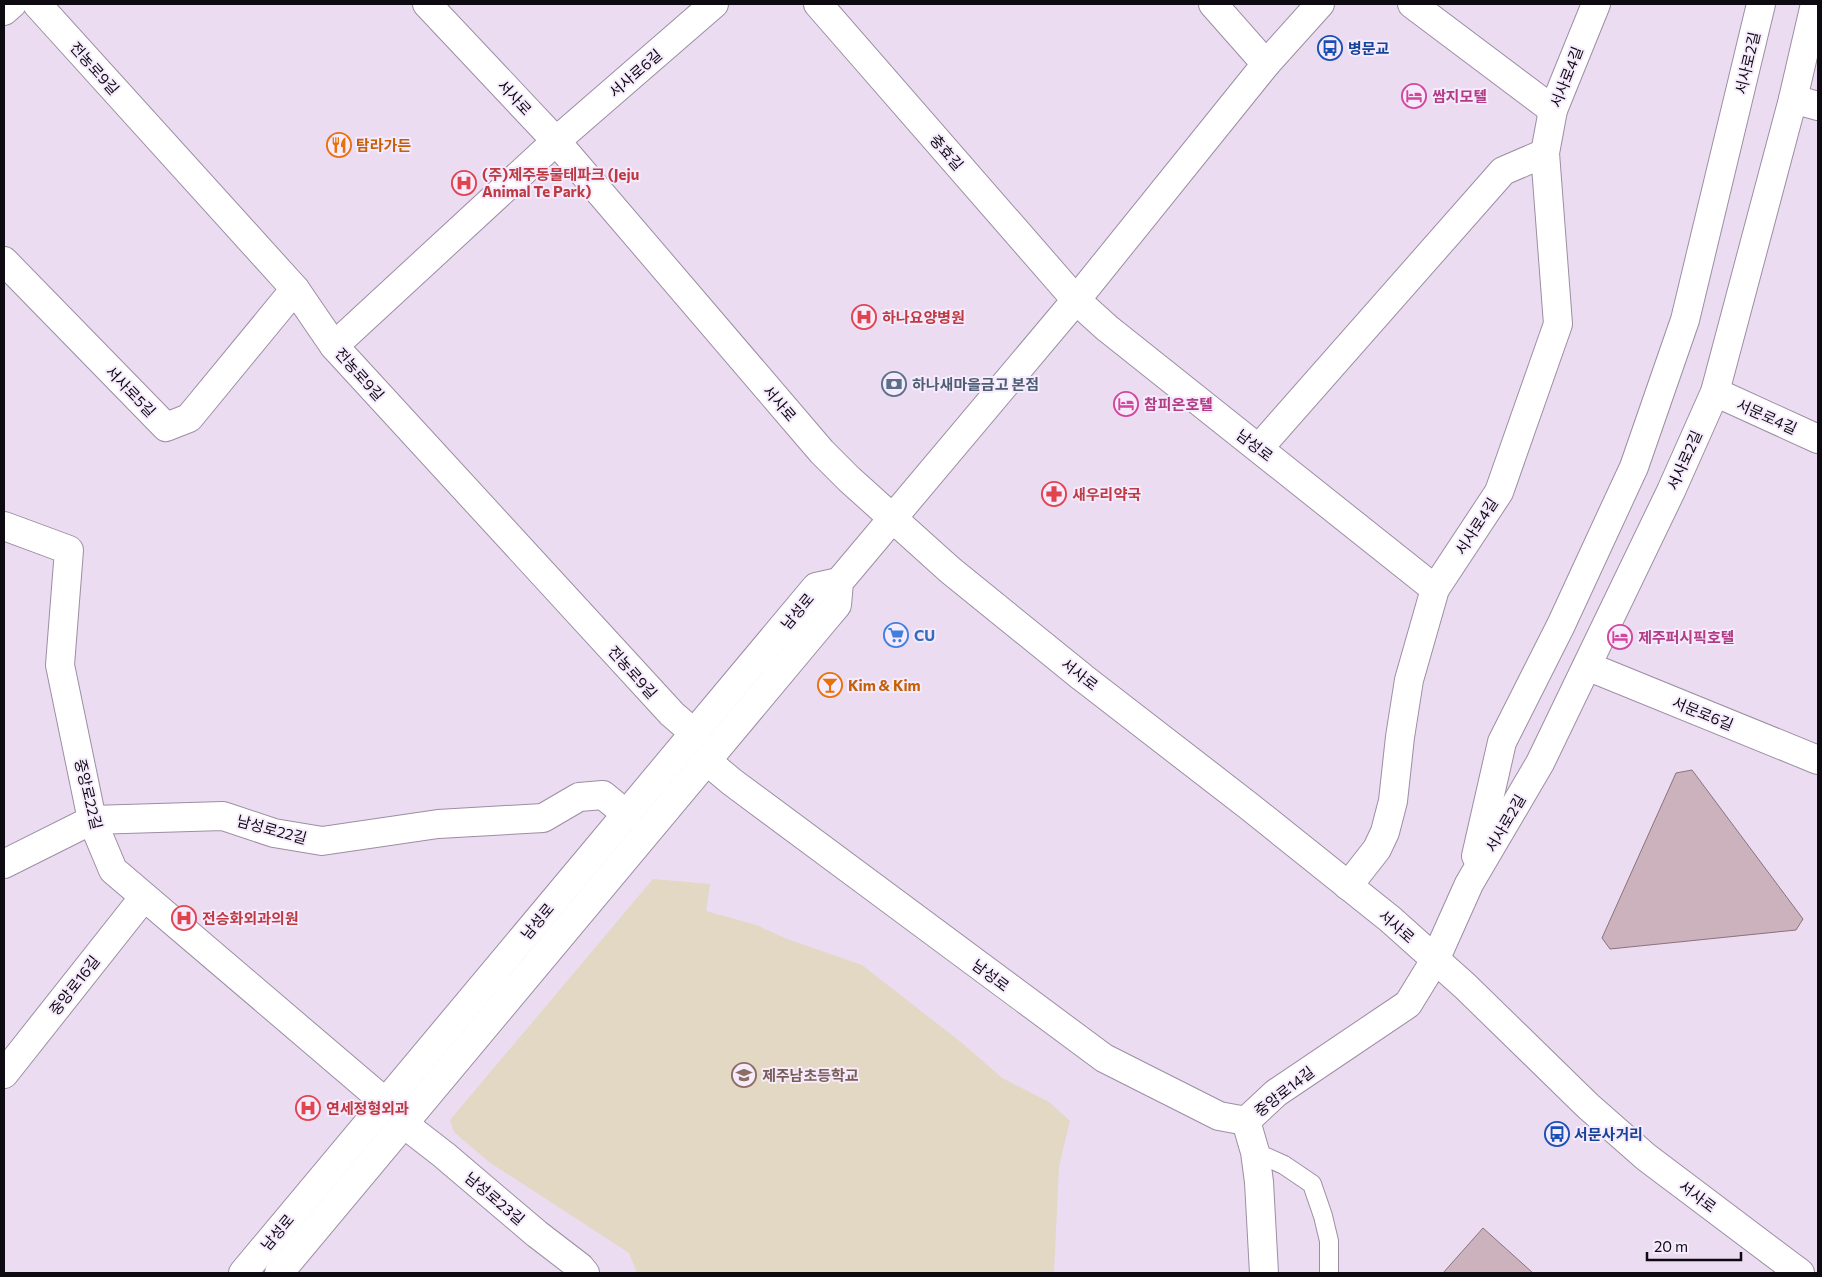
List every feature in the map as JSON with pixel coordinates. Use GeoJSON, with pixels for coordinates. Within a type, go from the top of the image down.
{"type":"FeatureCollection","features":[{"type":"Feature","properties":{"kind":"street"},"geometry":{"type":"LineString","coordinates":[[4,11],[12,4]]}},
{"type":"Feature","properties":{"kind":"street","name":"전농로9길"},"geometry":{"type":"LineString","coordinates":[[37,4],[295,289],[334,346],[672,714],[694,734]]}},
{"type":"Feature","properties":{"kind":"street","name":"서사로"},"geometry":{"type":"LineString","coordinates":[[427,4],[556,141],[822,452],[849,479],[934,556],[1053,653],[1390,919],[1505,1024],[1588,1106],[1646,1157],[1800,1273]]}},
{"type":"Feature","properties":{"kind":"street","name":"서사로6길"},"geometry":{"type":"LineString","coordinates":[[556,141],[714,4]]}},
{"type":"Feature","properties":{"kind":"street","name":"충효길"},"geometry":{"type":"LineString","coordinates":[[818,4],[1076,300]]}},
{"type":"Feature","properties":{"kind":"street"},"geometry":{"type":"LineString","coordinates":[[1213,4],[1266,64]]}},
{"type":"Feature","properties":{"kind":"street","name":"남성로"},"geometry":{"type":"LineString","coordinates":[[279,1273],[836,605],[839,582],[1076,300],[1266,64],[1320,4]]}},
{"type":"Feature","properties":{"kind":"street"},"geometry":{"type":"LineString","coordinates":[[1412,4],[1553,110]]}},
{"type":"Feature","properties":{"kind":"street","name":"서사로4길"},"geometry":{"type":"LineString","coordinates":[[1348,886],[1377,849],[1385,832],[1393,801],[1409,680],[1435,589],[1499,492],[1558,324],[1546,153],[1553,110],[1596,4]]}},
{"type":"Feature","properties":{"kind":"street","name":"서사로2길"},"geometry":{"type":"LineString","coordinates":[[1469,884],[1502,742],[1562,624],[1634,467],[1686,320],[1761,4]]}},
{"type":"Feature","properties":{"kind":"street","name":"서사로2길"},"geometry":{"type":"LineString","coordinates":[[1436,960],[1469,884],[1540,763],[1671,490],[1715,392],[1806,103],[1815,4]]}},
{"type":"Feature","properties":{"kind":"street"},"geometry":{"type":"LineString","coordinates":[[334,346],[556,141]]}},
{"type":"Feature","properties":{"kind":"street"},"geometry":{"type":"LineString","coordinates":[[1259,448],[1503,171],[1546,153]]}},
{"type":"Feature","properties":{"kind":"street","name":"서사로5길"},"geometry":{"type":"LineString","coordinates":[[4,261],[166,427],[189,418],[295,289]]}},
{"type":"Feature","properties":{"kind":"street","name":"남성로"},"geometry":{"type":"LineString","coordinates":[[1076,300],[1107,328],[1435,589]]}},
{"type":"Feature","properties":{"kind":"street","name":"서문로4길"},"geometry":{"type":"LineString","coordinates":[[1715,392],[1818,439]]}},
{"type":"Feature","properties":{"kind":"street","name":"중앙로22길"},"geometry":{"type":"LineString","coordinates":[[4,526],[69,550],[60,665],[92,820],[113,870],[385,1102]]}},
{"type":"Feature","properties":{"kind":"street","name":"남성로"},"geometry":{"type":"LineString","coordinates":[[243,1273],[816,587],[839,582]]}},
{"type":"Feature","properties":{"kind":"street","name":"서문로6길"},"geometry":{"type":"LineString","coordinates":[[1587,666],[1818,760]]}},
{"type":"Feature","properties":{"kind":"street","name":"남성로"},"geometry":{"type":"LineString","coordinates":[[707,761],[732,782],[1104,1058],[1219,1116],[1246,1121]]}},
{"type":"Feature","properties":{"kind":"street","name":"남성로22길"},"geometry":{"type":"LineString","coordinates":[[4,864],[92,820],[223,816],[274,833],[322,841],[438,824],[543,818],[580,798],[603,795],[626,814]]}},
{"type":"Feature","properties":{"kind":"street","name":"중앙로16길"},"geometry":{"type":"LineString","coordinates":[[4,1074],[144,897]]}},
{"type":"Feature","properties":{"kind":"street","name":"중앙로14길"},"geometry":{"type":"LineString","coordinates":[[1264,1273],[1259,1182],[1255,1152],[1246,1121],[1276,1093],[1408,1004],[1436,960]]}},
{"type":"Feature","properties":{"kind":"street","name":"남성로23길"},"geometry":{"type":"LineString","coordinates":[[404,1124],[585,1273]]}},
{"type":"Feature","properties":{"kind":"lane"},"geometry":{"type":"LineString","coordinates":[[1255,1152],[1284,1165],[1312,1184],[1329,1241],[1329,1273]]}},
{"type":"Feature","properties":{"kind":"shaded area","name":"제주남초등학교"},"geometry":{"type":"Polygon","coordinates":[[[653,879],[710,884],[706,911],[756,925],[787,939],[862,965],[962,1043],[1002,1078],[1049,1102],[1070,1121],[1059,1166],[1054,1273],[637,1273],[629,1253],[489,1162],[454,1132],[450,1120],[653,879]]]}},
{"type":"Feature","properties":{"kind":"building"},"geometry":{"type":"Polygon","coordinates":[[[1692,770],[1803,919],[1796,930],[1610,949],[1602,938],[1676,773],[1692,770]]]}},
{"type":"Feature","properties":{"kind":"building"},"geometry":{"type":"Polygon","coordinates":[[[1483,1228],[1533,1273],[1443,1273],[1483,1228]]]}},
{"type":"Feature","properties":{"kind":"place","name":"병문교"},"geometry":{"type":"Point","coordinates":[1330,48]}},
{"type":"Feature","properties":{"kind":"place","name":"쌈지모텔"},"geometry":{"type":"Point","coordinates":[1414,96]}},
{"type":"Feature","properties":{"kind":"place","name":"탐라가든"},"geometry":{"type":"Point","coordinates":[339,145]}},
{"type":"Feature","properties":{"kind":"place","name":"(주)제주동물테파크 (Jeju Animal Te Park)"},"geometry":{"type":"Point","coordinates":[464,183]}},
{"type":"Feature","properties":{"kind":"place","name":"하나요양병원"},"geometry":{"type":"Point","coordinates":[864,317]}},
{"type":"Feature","properties":{"kind":"place","name":"하나새마을금고 본점"},"geometry":{"type":"Point","coordinates":[894,384]}},
{"type":"Feature","properties":{"kind":"place","name":"참피온호텔"},"geometry":{"type":"Point","coordinates":[1126,404]}},
{"type":"Feature","properties":{"kind":"place","name":"새우리약국"},"geometry":{"type":"Point","coordinates":[1054,494]}},
{"type":"Feature","properties":{"kind":"place","name":"CU"},"geometry":{"type":"Point","coordinates":[896,635]}},
{"type":"Feature","properties":{"kind":"place","name":"제주퍼시픽호텔"},"geometry":{"type":"Point","coordinates":[1620,637]}},
{"type":"Feature","properties":{"kind":"place","name":"Kim & Kim"},"geometry":{"type":"Point","coordinates":[830,685]}},
{"type":"Feature","properties":{"kind":"place","name":"전승화외과의원"},"geometry":{"type":"Point","coordinates":[184,918]}},
{"type":"Feature","properties":{"kind":"place","name":"제주남초등학교"},"geometry":{"type":"Point","coordinates":[744,1075]}},
{"type":"Feature","properties":{"kind":"place","name":"연세정형외과"},"geometry":{"type":"Point","coordinates":[308,1108]}},
{"type":"Feature","properties":{"kind":"place","name":"서문사거리"},"geometry":{"type":"Point","coordinates":[1557,1134]}}]}
